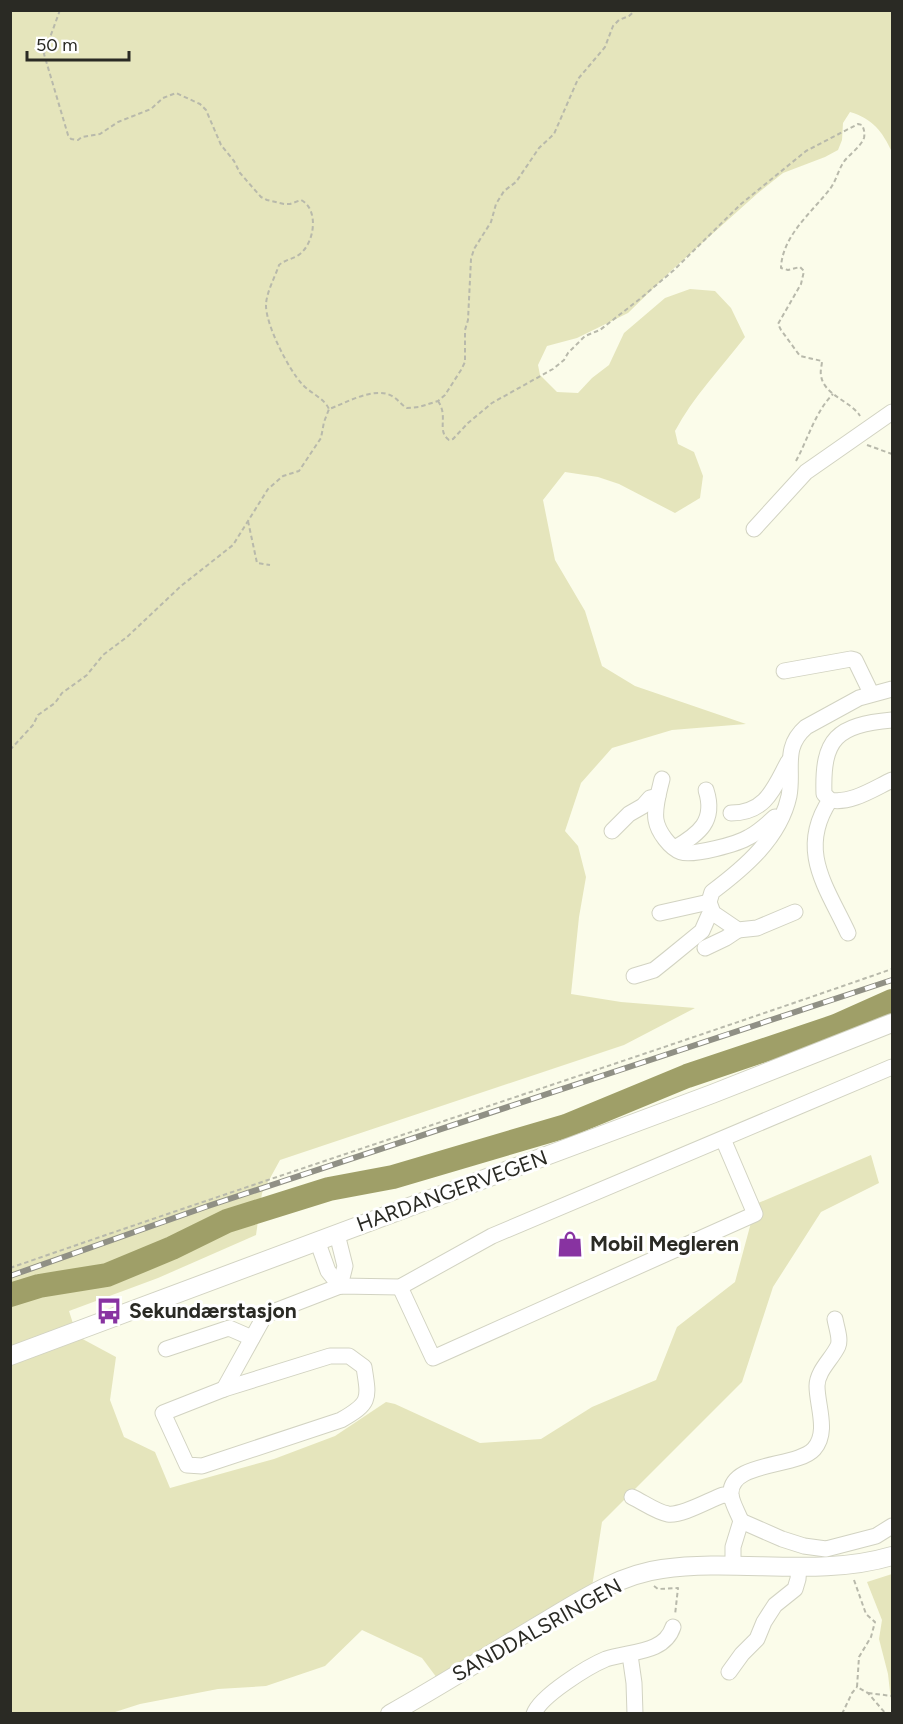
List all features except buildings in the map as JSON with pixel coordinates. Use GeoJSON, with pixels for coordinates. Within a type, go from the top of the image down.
{"type":"FeatureCollection","features":[{"type":"Feature","properties":{"kind":"main road","name":"HARDANGERVEGEN"},"geometry":{"type":"LineString","coordinates":[[10,1356],[318,1243],[712,1094],[892,1023]]}},
{"type":"Feature","properties":{"kind":"main road","name":"SANDDALSRINGEN"},"geometry":{"type":"LineString","coordinates":[[390,1713],[412,1708],[567,1609],[619,1582],[660,1569],[704,1565],[832,1567],[888,1555]]}},
{"type":"Feature","properties":{"kind":"street"},"geometry":{"type":"LineString","coordinates":[[754,529],[796,483],[815,466],[892,412]]}},
{"type":"Feature","properties":{"kind":"street"},"geometry":{"type":"LineString","coordinates":[[784,671],[855,660],[871,693]]}},
{"type":"Feature","properties":{"kind":"street"},"geometry":{"type":"LineString","coordinates":[[634,976],[654,970],[702,930],[709,915],[712,892],[757,854],[775,827],[789,796],[790,760],[795,740],[806,727],[871,693],[892,688]]}},
{"type":"Feature","properties":{"kind":"street"},"geometry":{"type":"LineString","coordinates":[[892,720],[857,726],[834,740],[825,755],[824,794],[830,800],[845,800],[864,794],[892,780]]}},
{"type":"Feature","properties":{"kind":"street"},"geometry":{"type":"LineString","coordinates":[[731,813],[740,813],[765,801],[790,760]]}},
{"type":"Feature","properties":{"kind":"street"},"geometry":{"type":"LineString","coordinates":[[662,779],[656,823],[660,833],[675,848],[684,853],[749,838],[785,806]]}},
{"type":"Feature","properties":{"kind":"street"},"geometry":{"type":"LineString","coordinates":[[675,848],[696,836],[707,821],[709,799],[706,790]]}},
{"type":"Feature","properties":{"kind":"street"},"geometry":{"type":"LineString","coordinates":[[612,831],[650,798],[658,796]]}},
{"type":"Feature","properties":{"kind":"street"},"geometry":{"type":"LineString","coordinates":[[830,800],[823,809],[816,831],[815,858],[818,870],[848,933]]}},
{"type":"Feature","properties":{"kind":"street"},"geometry":{"type":"LineString","coordinates":[[660,913],[711,907],[738,930]]}},
{"type":"Feature","properties":{"kind":"street"},"geometry":{"type":"LineString","coordinates":[[705,948],[738,930],[757,928],[795,912]]}},
{"type":"Feature","properties":{"kind":"street"},"geometry":{"type":"LineString","coordinates":[[224,1389],[330,1356],[349,1356],[364,1367],[368,1393],[361,1409],[341,1420],[202,1466],[187,1465],[163,1413],[224,1389],[265,1315],[339,1286],[400,1287],[492,1236],[892,1067]]}},
{"type":"Feature","properties":{"kind":"street"},"geometry":{"type":"LineString","coordinates":[[400,1287],[433,1358],[755,1214],[723,1139]]}},
{"type":"Feature","properties":{"kind":"street"},"geometry":{"type":"LineString","coordinates":[[337,1234],[345,1266],[339,1286]]}},
{"type":"Feature","properties":{"kind":"street"},"geometry":{"type":"LineString","coordinates":[[318,1243],[328,1271],[339,1286]]}},
{"type":"Feature","properties":{"kind":"street"},"geometry":{"type":"LineString","coordinates":[[734,1565],[733,1547],[741,1521],[731,1496],[732,1485],[738,1478],[753,1469],[806,1456],[820,1441],[822,1430],[816,1384],[839,1344],[835,1319]]}},
{"type":"Feature","properties":{"kind":"street"},"geometry":{"type":"LineString","coordinates":[[166,1349],[230,1328],[252,1338]]}},
{"type":"Feature","properties":{"kind":"street"},"geometry":{"type":"LineString","coordinates":[[632,1497],[671,1514],[723,1495],[731,1496]]}},
{"type":"Feature","properties":{"kind":"street"},"geometry":{"type":"LineString","coordinates":[[741,1521],[782,1539],[804,1546],[826,1549],[876,1536],[892,1526]]}},
{"type":"Feature","properties":{"kind":"street"},"geometry":{"type":"LineString","coordinates":[[729,1672],[757,1639],[775,1605],[795,1589],[799,1566]]}},
{"type":"Feature","properties":{"kind":"street"},"geometry":{"type":"LineString","coordinates":[[534,1713],[550,1692],[605,1660],[630,1655],[666,1641],[673,1627]]}},
{"type":"Feature","properties":{"kind":"street"},"geometry":{"type":"LineString","coordinates":[[630,1655],[635,1713]]}},
{"type":"Feature","properties":{"kind":"path"},"geometry":{"type":"LineString","coordinates":[[60,10],[44,54],[52,87],[71,139],[78,140],[82,137],[100,134],[118,122],[152,109],[168,94],[185,95],[206,110],[221,145],[240,173],[261,197],[284,204],[301,200],[307,204],[314,225],[313,231],[300,255],[279,265],[266,306],[272,330],[291,369],[305,387],[321,399],[329,409]]}},
{"type":"Feature","properties":{"kind":"path"},"geometry":{"type":"LineString","coordinates":[[10,750],[33,725],[38,716],[55,703],[62,693],[87,675],[104,655],[128,637],[181,586],[230,549],[268,489],[283,476],[299,471],[321,438],[329,409],[366,395],[380,393],[392,396],[407,408],[438,401],[445,395],[465,362],[465,330],[468,320],[471,259],[474,249],[488,228],[500,196],[516,182],[539,148],[554,134],[578,79],[605,47],[613,26],[636,10]]}},
{"type":"Feature","properties":{"kind":"path"},"geometry":{"type":"LineString","coordinates":[[438,401],[444,414],[442,431],[444,436],[453,440],[468,423],[492,403],[564,360],[585,336],[600,330],[657,284],[741,204],[806,152],[858,124],[862,125],[865,136],[862,142],[843,162],[831,188],[814,205],[795,233],[781,264],[784,270],[800,267],[804,271],[801,284],[780,321],[779,327],[800,356],[822,361],[821,376],[824,387],[834,394],[819,410],[790,474],[796,483]]}},
{"type":"Feature","properties":{"kind":"path"},"geometry":{"type":"LineString","coordinates":[[248,521],[257,563],[270,565]]}},
{"type":"Feature","properties":{"kind":"path"},"geometry":{"type":"LineString","coordinates":[[10,1268],[892,969]]}},
{"type":"Feature","properties":{"kind":"path"},"geometry":{"type":"LineString","coordinates":[[842,1713],[857,1687],[859,1657],[871,1637],[875,1622],[866,1614],[853,1577]]}},
{"type":"Feature","properties":{"kind":"path"},"geometry":{"type":"LineString","coordinates":[[645,1587],[654,1584],[658,1588],[678,1588],[673,1627]]}},
{"type":"Feature","properties":{"kind":"path"},"geometry":{"type":"LineString","coordinates":[[857,1687],[868,1693],[886,1713]]}},
{"type":"Feature","properties":{"kind":"path"},"geometry":{"type":"LineString","coordinates":[[868,1693],[892,1696]]}},
{"type":"Feature","properties":{"kind":"green space"},"geometry":{"type":"Polygon","coordinates":[[[11,11],[892,11],[892,152],[871,122],[850,112],[843,123],[842,140],[838,150],[783,173],[672,270],[628,313],[577,338],[547,346],[538,365],[540,375],[557,392],[578,393],[609,365],[624,333],[665,298],[690,289],[715,291],[731,308],[745,337],[699,394],[675,431],[678,444],[694,452],[703,476],[700,498],[675,513],[619,484],[598,477],[565,472],[543,500],[555,560],[585,611],[602,666],[635,686],[746,724],[672,730],[612,748],[581,783],[565,831],[578,846],[586,877],[579,917],[571,994],[621,1002],[695,1008],[624,1045],[280,1160],[262,1193],[256,1235],[158,1278],[69,1311],[77,1336],[116,1357],[110,1400],[124,1437],[155,1452],[170,1488],[274,1459],[335,1436],[386,1402],[480,1443],[541,1439],[592,1407],[656,1380],[677,1327],[735,1282],[756,1204],[871,1155],[879,1183],[821,1212],[773,1287],[742,1382],[602,1522],[592,1587],[443,1686],[422,1658],[362,1630],[325,1666],[266,1686],[218,1689],[140,1704],[112,1713],[11,1714],[11,11]]]}},
{"type":"Feature","properties":{"kind":"green space"},"geometry":{"type":"Polygon","coordinates":[[[892,1574],[892,1710],[888,1674],[879,1639],[882,1620],[867,1582],[892,1574]]]}},
{"type":"Feature","properties":{"kind":"waterway"},"geometry":{"type":"LineString","coordinates":[[10,1295],[39,1286],[107,1275],[172,1248],[227,1221],[329,1189],[393,1177],[566,1126],[687,1076],[836,1026],[892,1001]]}},
{"type":"Feature","properties":{"kind":"railway"},"geometry":{"type":"LineString","coordinates":[[10,1276],[208,1206],[892,980]]}},
{"type":"Feature","properties":{"kind":"place","name":"Mobil Megleren"},"geometry":{"type":"Point","coordinates":[570,1244]}},
{"type":"Feature","properties":{"kind":"place","name":"Sekundærstasjon"},"geometry":{"type":"Point","coordinates":[109,1311]}}]}
